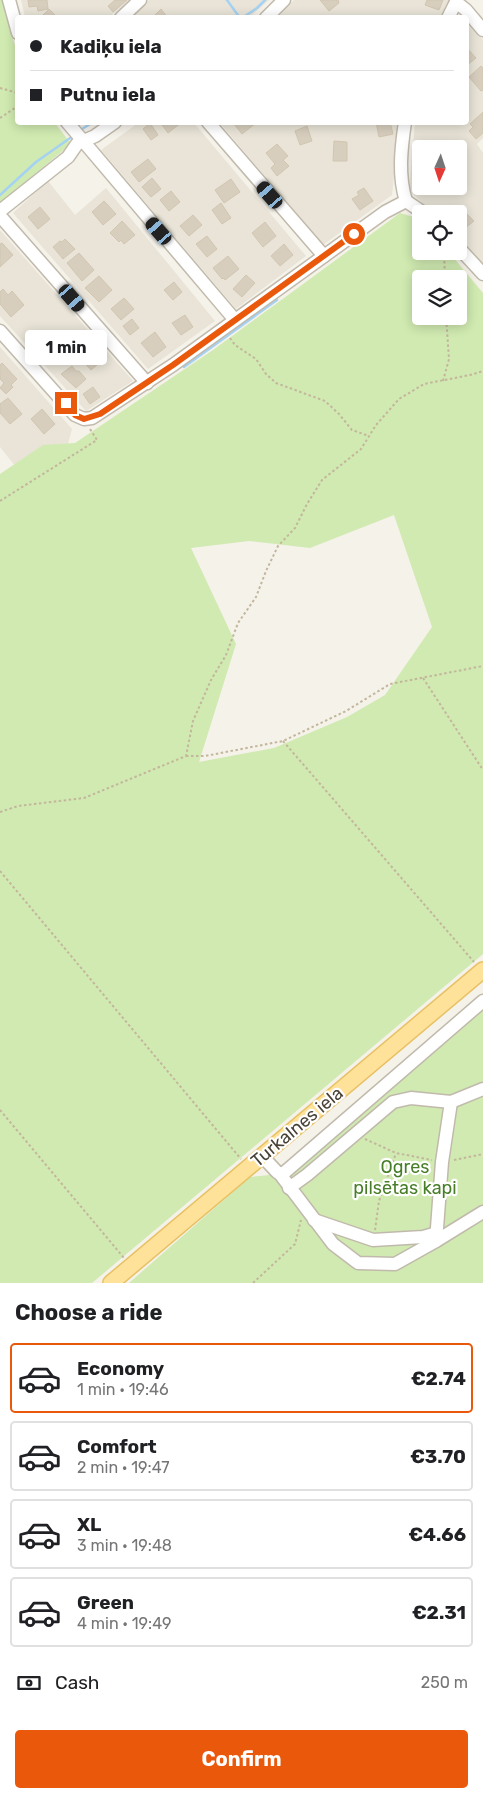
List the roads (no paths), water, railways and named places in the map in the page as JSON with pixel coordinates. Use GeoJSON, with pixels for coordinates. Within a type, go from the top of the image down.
{"type":"FeatureCollection","features":[{"type":"Feature","properties":{"kind":"main road","name":"Turkalnes iela"},"geometry":{"type":"LineString","coordinates":[[111,1283],[468,983],[479,966]]}},
{"type":"Feature","properties":{"kind":"street"},"geometry":{"type":"LineString","coordinates":[[9,0],[15,22]]}},
{"type":"Feature","properties":{"kind":"street"},"geometry":{"type":"LineString","coordinates":[[124,15],[140,0]]}},
{"type":"Feature","properties":{"kind":"street"},"geometry":{"type":"LineString","coordinates":[[269,15],[284,0]]}},
{"type":"Feature","properties":{"kind":"street"},"geometry":{"type":"LineString","coordinates":[[450,15],[457,1],[483,30]]}},
{"type":"Feature","properties":{"kind":"street"},"geometry":{"type":"LineString","coordinates":[[69,125],[235,320]]}},
{"type":"Feature","properties":{"kind":"street"},"geometry":{"type":"LineString","coordinates":[[0,211],[68,157],[77,144],[110,125]]}},
{"type":"Feature","properties":{"kind":"street"},"geometry":{"type":"LineString","coordinates":[[211,125],[324,256]]}},
{"type":"Feature","properties":{"kind":"street"},"geometry":{"type":"LineString","coordinates":[[405,125],[401,177],[402,190],[406,201],[412,205]]}},
{"type":"Feature","properties":{"kind":"street"},"geometry":{"type":"LineString","coordinates":[[0,331],[75,415],[84,419],[100,414],[148,383],[385,212],[406,201]]}},
{"type":"Feature","properties":{"kind":"street"},"geometry":{"type":"LineString","coordinates":[[0,216],[148,383]]}},
{"type":"Feature","properties":{"kind":"street"},"geometry":{"type":"LineString","coordinates":[[467,257],[483,274]]}},
{"type":"Feature","properties":{"kind":"street"},"geometry":{"type":"LineString","coordinates":[[280,1174],[285,1172],[483,1000],[468,983]]}},
{"type":"Feature","properties":{"kind":"street"},"geometry":{"type":"LineString","coordinates":[[391,1079],[393,1102]]}},
{"type":"Feature","properties":{"kind":"street"},"geometry":{"type":"LineString","coordinates":[[289,1188],[393,1102],[411,1098],[451,1102],[483,1089]]}},
{"type":"Feature","properties":{"kind":"street"},"geometry":{"type":"LineString","coordinates":[[437,1237],[442,1162],[451,1102]]}},
{"type":"Feature","properties":{"kind":"street"},"geometry":{"type":"LineString","coordinates":[[262,1156],[280,1174],[312,1219],[333,1244],[358,1263],[395,1264],[437,1237],[483,1212]]}},
{"type":"Feature","properties":{"kind":"street"},"geometry":{"type":"LineString","coordinates":[[312,1219],[373,1240],[437,1237]]}},
{"type":"Feature","properties":{"kind":"waterway"},"geometry":{"type":"LineString","coordinates":[[227,0],[238,15]]}},
{"type":"Feature","properties":{"kind":"waterway"},"geometry":{"type":"LineString","coordinates":[[246,15],[265,0]]}},
{"type":"Feature","properties":{"kind":"waterway"},"geometry":{"type":"LineString","coordinates":[[79,131],[88,125]]}},
{"type":"Feature","properties":{"kind":"waterway"},"geometry":{"type":"LineString","coordinates":[[0,195],[36,162],[73,136]]}},
{"type":"Feature","properties":{"kind":"waterway"},"geometry":{"type":"LineString","coordinates":[[184,367],[277,300]]}},
{"type":"Feature","properties":{"kind":"park label","name":"Ogres pilsētas kapi"},"geometry":{"type":"Point","coordinates":[405,1177]}}]}
